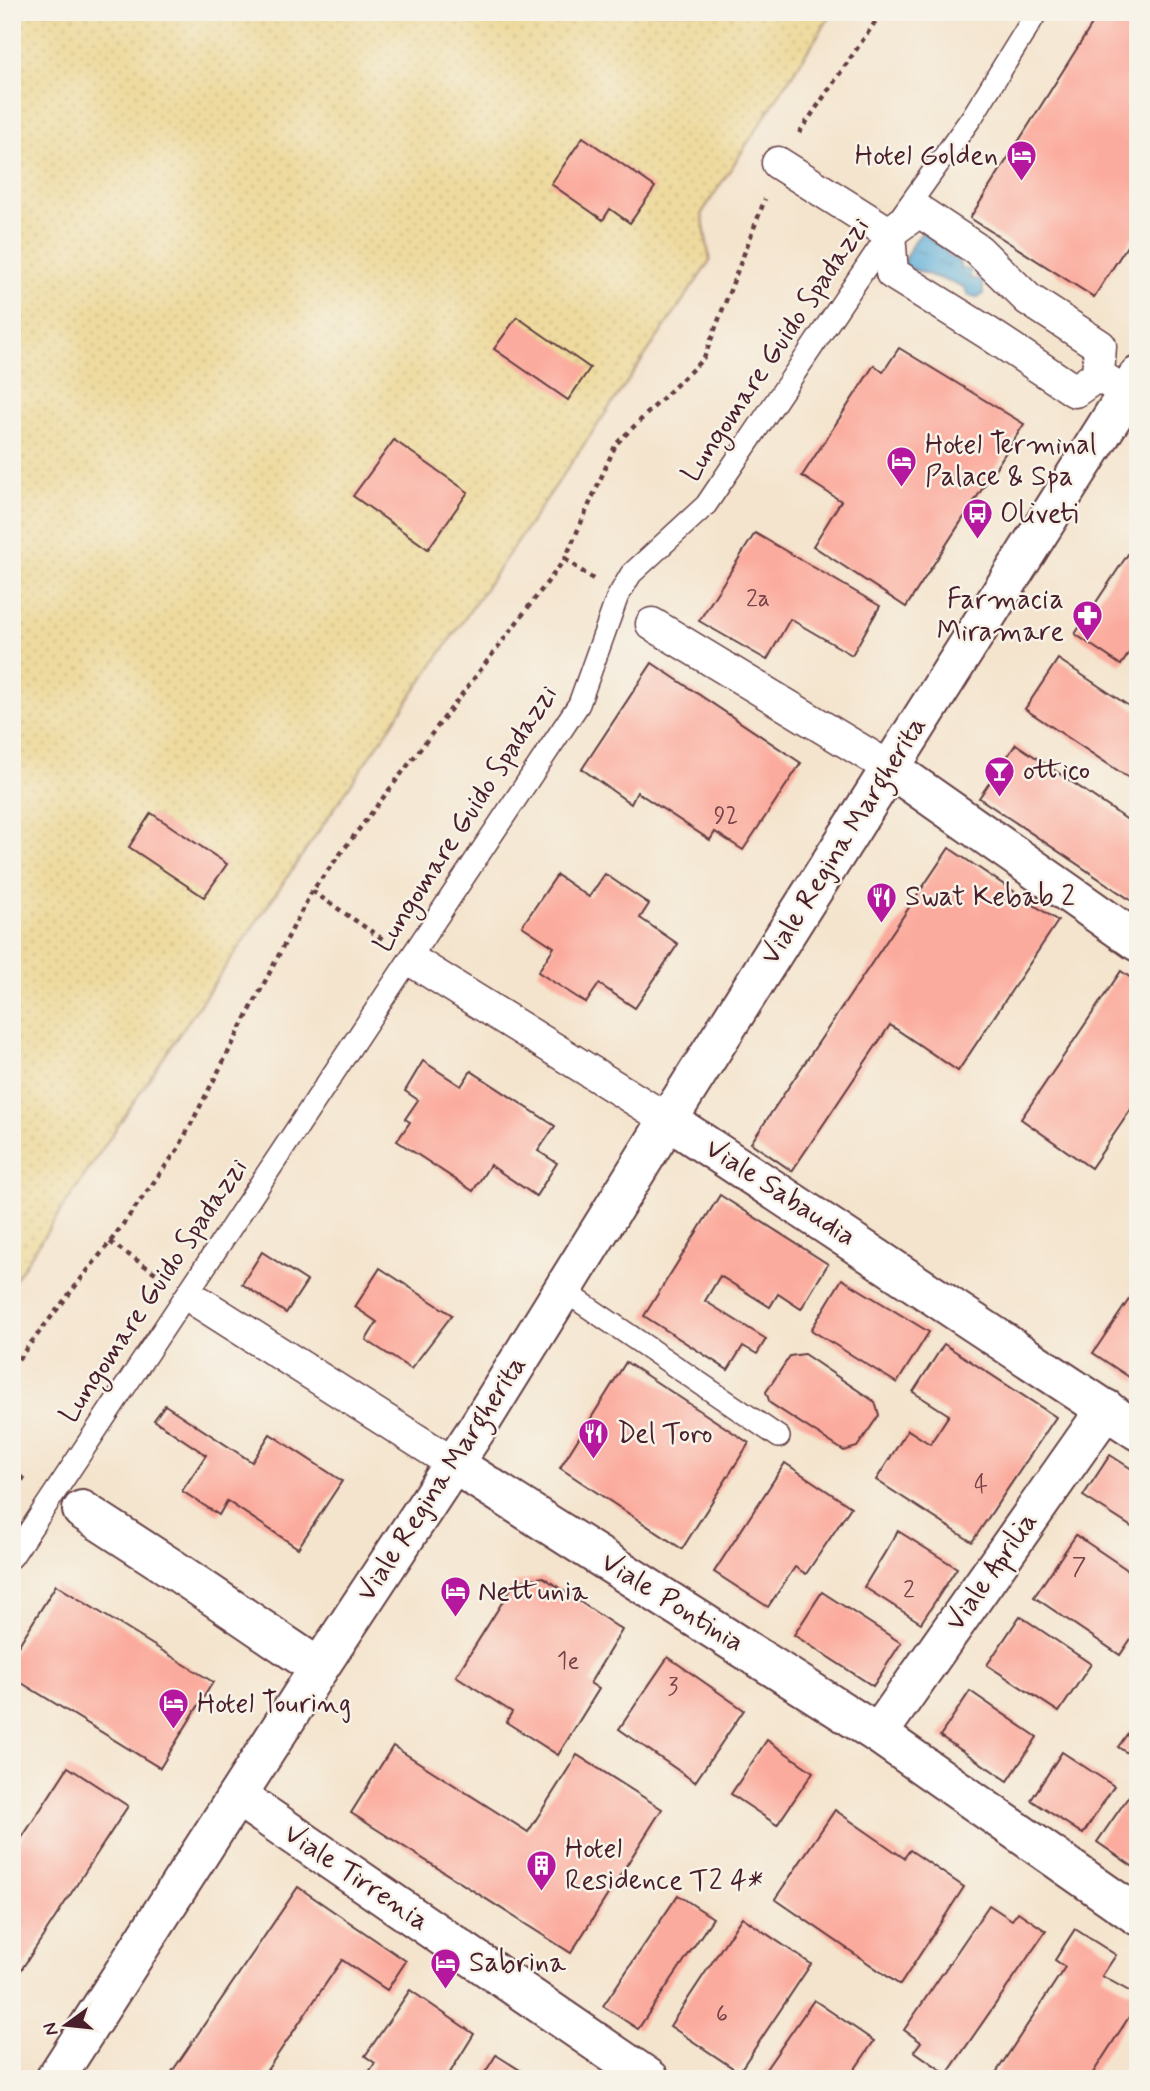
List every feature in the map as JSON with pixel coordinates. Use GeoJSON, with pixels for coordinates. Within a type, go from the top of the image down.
{"type":"FeatureCollection","features":[{"type":"Feature","properties":{"kind":"street"},"geometry":{"type":"LineString","coordinates":[[778,163],[890,233]]}},
{"type":"Feature","properties":{"kind":"street"},"geometry":{"type":"LineString","coordinates":[[919,211],[978,250],[1034,303],[1100,346],[1125,386],[1074,391],[892,273],[890,233],[919,211]]}},
{"type":"Feature","properties":{"kind":"street"},"geometry":{"type":"LineString","coordinates":[[1023,356],[1009,331],[1010,318],[1020,308],[1034,303]]}},
{"type":"Feature","properties":{"kind":"street"},"geometry":{"type":"LineString","coordinates":[[1023,356],[1049,358],[1058,350],[1063,334],[1062,320]]}},
{"type":"Feature","properties":{"kind":"street","name":"Viale Regina Margherita"},"geometry":{"type":"LineString","coordinates":[[55,2079],[319,1668],[454,1464],[890,768],[1125,386]]}},
{"type":"Feature","properties":{"kind":"street"},"geometry":{"type":"LineString","coordinates":[[652,624],[890,768],[1138,942]]}},
{"type":"Feature","properties":{"kind":"street","name":"Viale Sabaudia"},"geometry":{"type":"LineString","coordinates":[[413,960],[668,1120],[1138,1431]]}},
{"type":"Feature","properties":{"kind":"street","name":"Viale Pontinia"},"geometry":{"type":"LineString","coordinates":[[193,1298],[878,1734],[1138,1916]]}},
{"type":"Feature","properties":{"kind":"street","name":"Viale Aprilia"},"geometry":{"type":"LineString","coordinates":[[878,1734],[1106,1409]]}},
{"type":"Feature","properties":{"kind":"street"},"geometry":{"type":"LineString","coordinates":[[82,1510],[319,1668]]}},
{"type":"Feature","properties":{"kind":"street","name":"Viale Tirrenia"},"geometry":{"type":"LineString","coordinates":[[237,1796],[650,2079]]}},
{"type":"Feature","properties":{"kind":"lane","name":"Lungomare Guido Spadazzi"},"geometry":{"type":"LineString","coordinates":[[12,1558],[193,1298],[579,704],[617,598],[631,574],[706,505],[972,117],[1037,12]]}},
{"type":"Feature","properties":{"kind":"lane"},"geometry":{"type":"LineString","coordinates":[[563,1290],[779,1437]]}},
{"type":"Feature","properties":{"kind":"path","name":"Lungomare Guido Spadazzi"},"geometry":{"type":"LineString","coordinates":[[12,1367],[110,1242],[178,1149],[312,891],[565,559],[617,444],[704,358],[778,163],[882,12]]}},
{"type":"Feature","properties":{"kind":"path"},"geometry":{"type":"LineString","coordinates":[[312,891],[413,960]]}},
{"type":"Feature","properties":{"kind":"path"},"geometry":{"type":"LineString","coordinates":[[110,1242],[193,1298]]}},
{"type":"Feature","properties":{"kind":"sand"},"geometry":{"type":"Polygon","coordinates":[[[12,12],[833,12],[702,213],[710,261],[174,1042],[12,1284],[12,12]]]}},
{"type":"Feature","properties":{"kind":"water"},"geometry":{"type":"Polygon","coordinates":[[[927,229],[932,242],[945,247],[948,256],[958,259],[961,269],[971,270],[970,278],[980,280],[983,294],[979,297],[969,296],[964,287],[904,266],[912,245],[927,229]]]}},
{"type":"Feature","properties":{"kind":"building"},"geometry":{"type":"Polygon","coordinates":[[[1100,12],[1138,12],[1138,229],[1094,297],[970,218],[1100,12]]]}},
{"type":"Feature","properties":{"kind":"building"},"geometry":{"type":"Polygon","coordinates":[[[583,137],[655,187],[630,223],[610,209],[603,220],[551,184],[583,137]]]}},
{"type":"Feature","properties":{"kind":"building"},"geometry":{"type":"Polygon","coordinates":[[[517,317],[590,368],[568,400],[494,349],[517,317]]]}},
{"type":"Feature","properties":{"kind":"building","name":"Hotel Terminal Palace & Spa"},"geometry":{"type":"Polygon","coordinates":[[[899,348],[1024,424],[906,607],[813,546],[841,501],[802,476],[874,365],[883,372],[899,348]]]}},
{"type":"Feature","properties":{"kind":"building"},"geometry":{"type":"Polygon","coordinates":[[[394,440],[468,492],[428,549],[353,496],[394,440]]]}},
{"type":"Feature","properties":{"kind":"building"},"geometry":{"type":"Polygon","coordinates":[[[755,533],[880,606],[852,655],[790,619],[767,660],[699,621],[755,533]]]}},
{"type":"Feature","properties":{"kind":"building"},"geometry":{"type":"Polygon","coordinates":[[[1138,539],[1138,640],[1121,665],[1075,634],[1138,539]]]}},
{"type":"Feature","properties":{"kind":"building"},"geometry":{"type":"Polygon","coordinates":[[[1058,659],[1138,712],[1138,784],[1025,709],[1058,659]]]}},
{"type":"Feature","properties":{"kind":"building"},"geometry":{"type":"Polygon","coordinates":[[[652,663],[801,763],[743,850],[715,832],[710,840],[637,792],[631,804],[582,769],[652,663]]]}},
{"type":"Feature","properties":{"kind":"building"},"geometry":{"type":"Polygon","coordinates":[[[1016,744],[1138,827],[1138,905],[979,798],[1016,744]]]}},
{"type":"Feature","properties":{"kind":"building"},"geometry":{"type":"Polygon","coordinates":[[[151,813],[227,864],[204,897],[129,847],[151,813]]]}},
{"type":"Feature","properties":{"kind":"building"},"geometry":{"type":"Polygon","coordinates":[[[949,848],[1058,921],[958,1071],[890,1025],[792,1171],[751,1143],[949,848]]]}},
{"type":"Feature","properties":{"kind":"building"},"geometry":{"type":"Polygon","coordinates":[[[605,874],[649,904],[640,918],[678,944],[635,1008],[599,984],[586,1003],[538,972],[554,947],[522,926],[557,875],[589,897],[605,874]]]}},
{"type":"Feature","properties":{"kind":"building"},"geometry":{"type":"Polygon","coordinates":[[[1121,971],[1138,983],[1138,1099],[1091,1168],[1021,1119],[1121,971]]]}},
{"type":"Feature","properties":{"kind":"building"},"geometry":{"type":"Polygon","coordinates":[[[423,1061],[461,1086],[471,1071],[555,1126],[538,1151],[557,1163],[536,1196],[490,1165],[473,1191],[397,1141],[410,1122],[405,1119],[418,1100],[405,1091],[423,1061]]]}},
{"type":"Feature","properties":{"kind":"building"},"geometry":{"type":"Polygon","coordinates":[[[720,1195],[828,1264],[801,1309],[778,1294],[770,1307],[720,1276],[705,1301],[766,1339],[757,1354],[743,1346],[728,1370],[644,1316],[720,1195]]]}},
{"type":"Feature","properties":{"kind":"building"},"geometry":{"type":"Polygon","coordinates":[[[262,1252],[307,1281],[286,1313],[242,1284],[262,1252]]]}},
{"type":"Feature","properties":{"kind":"building"},"geometry":{"type":"Polygon","coordinates":[[[380,1268],[452,1315],[411,1369],[366,1340],[377,1322],[355,1307],[380,1268]]]}},
{"type":"Feature","properties":{"kind":"building"},"geometry":{"type":"Polygon","coordinates":[[[842,1279],[929,1332],[897,1383],[811,1330],[842,1279]]]}},
{"type":"Feature","properties":{"kind":"building"},"geometry":{"type":"Polygon","coordinates":[[[1138,1286],[1138,1383],[1093,1353],[1138,1286]]]}},
{"type":"Feature","properties":{"kind":"building"},"geometry":{"type":"Polygon","coordinates":[[[944,1344],[1056,1417],[972,1542],[876,1480],[908,1430],[930,1444],[949,1415],[913,1392],[944,1344]]]}},
{"type":"Feature","properties":{"kind":"building"},"geometry":{"type":"Polygon","coordinates":[[[804,1354],[875,1402],[879,1415],[857,1447],[844,1451],[770,1403],[766,1392],[790,1356],[804,1354]]]}},
{"type":"Feature","properties":{"kind":"building"},"geometry":{"type":"Polygon","coordinates":[[[626,1362],[749,1443],[682,1549],[560,1468],[626,1362]]]}},
{"type":"Feature","properties":{"kind":"building"},"geometry":{"type":"Polygon","coordinates":[[[165,1405],[252,1462],[270,1434],[342,1481],[298,1548],[227,1501],[219,1515],[182,1491],[206,1455],[154,1420],[165,1405]]]}},
{"type":"Feature","properties":{"kind":"building"},"geometry":{"type":"Polygon","coordinates":[[[1110,1455],[1138,1473],[1138,1531],[1083,1496],[1110,1455]]]}},
{"type":"Feature","properties":{"kind":"building"},"geometry":{"type":"Polygon","coordinates":[[[785,1463],[851,1507],[806,1574],[795,1567],[768,1607],[714,1572],[785,1463]]]}},
{"type":"Feature","properties":{"kind":"building"},"geometry":{"type":"Polygon","coordinates":[[[898,1531],[957,1568],[921,1623],[864,1587],[898,1531]]]}},
{"type":"Feature","properties":{"kind":"building"},"geometry":{"type":"Polygon","coordinates":[[[1076,1535],[1138,1577],[1138,1628],[1120,1655],[1034,1597],[1076,1535]]]}},
{"type":"Feature","properties":{"kind":"building"},"geometry":{"type":"Polygon","coordinates":[[[543,1577],[622,1630],[590,1683],[599,1689],[558,1755],[506,1722],[512,1712],[456,1676],[515,1582],[543,1577]]]}},
{"type":"Feature","properties":{"kind":"building"},"geometry":{"type":"Polygon","coordinates":[[[56,1585],[213,1682],[160,1768],[12,1677],[12,1656],[56,1585]]]}},
{"type":"Feature","properties":{"kind":"building"},"geometry":{"type":"Polygon","coordinates":[[[822,1592],[901,1643],[873,1686],[794,1635],[822,1592]]]}},
{"type":"Feature","properties":{"kind":"building"},"geometry":{"type":"Polygon","coordinates":[[[1020,1616],[1091,1664],[1059,1712],[987,1665],[1020,1616]]]}},
{"type":"Feature","properties":{"kind":"building"},"geometry":{"type":"Polygon","coordinates":[[[668,1657],[744,1710],[695,1782],[619,1729],[668,1657]]]}},
{"type":"Feature","properties":{"kind":"building"},"geometry":{"type":"Polygon","coordinates":[[[970,1691],[1037,1737],[1008,1781],[940,1736],[970,1691]]]}},
{"type":"Feature","properties":{"kind":"building"},"geometry":{"type":"Polygon","coordinates":[[[1138,1719],[1138,1760],[1118,1747],[1138,1719]]]}},
{"type":"Feature","properties":{"kind":"building"},"geometry":{"type":"Polygon","coordinates":[[[767,1740],[813,1772],[777,1825],[731,1794],[767,1740]]]}},
{"type":"Feature","properties":{"kind":"building","name":"Hotel Residence T2 4*"},"geometry":{"type":"Polygon","coordinates":[[[393,1746],[528,1832],[577,1755],[662,1809],[571,1953],[351,1813],[393,1746]]]}},
{"type":"Feature","properties":{"kind":"building"},"geometry":{"type":"Polygon","coordinates":[[[1062,1752],[1114,1786],[1083,1834],[1031,1800],[1062,1752]]]}},
{"type":"Feature","properties":{"kind":"building"},"geometry":{"type":"Polygon","coordinates":[[[68,1767],[128,1806],[12,1984],[12,1853],[68,1767]]]}},
{"type":"Feature","properties":{"kind":"building"},"geometry":{"type":"Polygon","coordinates":[[[1138,1783],[1138,1870],[1097,1842],[1138,1783]]]}},
{"type":"Feature","properties":{"kind":"building"},"geometry":{"type":"Polygon","coordinates":[[[835,1810],[904,1858],[910,1850],[964,1887],[900,1985],[775,1899],[835,1810]]]}},
{"type":"Feature","properties":{"kind":"building"},"geometry":{"type":"Polygon","coordinates":[[[298,1887],[406,1961],[387,1990],[342,1960],[261,2079],[167,2079],[298,1887]]]}},
{"type":"Feature","properties":{"kind":"building"},"geometry":{"type":"Polygon","coordinates":[[[678,1895],[713,1918],[638,2029],[603,2006],[678,1895]]]}},
{"type":"Feature","properties":{"kind":"building"},"geometry":{"type":"Polygon","coordinates":[[[989,1905],[1012,1920],[1018,1912],[1046,1931],[947,2074],[914,2051],[921,2042],[904,2030],[989,1905]]]}},
{"type":"Feature","properties":{"kind":"building"},"geometry":{"type":"Polygon","coordinates":[[[742,1917],[811,1964],[739,2072],[670,2026],[742,1917]]]}},
{"type":"Feature","properties":{"kind":"building"},"geometry":{"type":"Polygon","coordinates":[[[1075,1929],[1116,1955],[1102,1976],[1138,1996],[1138,2003],[1089,2079],[992,2079],[1065,1967],[1055,1960],[1075,1929]]]}},
{"type":"Feature","properties":{"kind":"building"},"geometry":{"type":"Polygon","coordinates":[[[410,1990],[474,2034],[446,2079],[364,2079],[375,2063],[365,2056],[410,1990]]]}},
{"type":"Feature","properties":{"kind":"building"},"geometry":{"type":"Polygon","coordinates":[[[814,2000],[874,2041],[848,2079],[759,2079],[814,2000]]]}},
{"type":"Feature","properties":{"kind":"building"},"geometry":{"type":"Polygon","coordinates":[[[496,2055],[534,2079],[481,2079],[496,2055]]]}},
{"type":"Feature","properties":{"kind":"place","name":"Hotel Golden"},"geometry":{"type":"Point","coordinates":[1021,183]}},
{"type":"Feature","properties":{"kind":"place","name":"Hotel Terminal Palace & Spa"},"geometry":{"type":"Point","coordinates":[902,488]}},
{"type":"Feature","properties":{"kind":"place","name":"Oliveti"},"geometry":{"type":"Point","coordinates":[977,541]}},
{"type":"Feature","properties":{"kind":"place","name":"Farmacia Miramare"},"geometry":{"type":"Point","coordinates":[1087,643]}},
{"type":"Feature","properties":{"kind":"place","name":"ottico"},"geometry":{"type":"Point","coordinates":[1000,798]}},
{"type":"Feature","properties":{"kind":"place","name":"Swat Kebab 2"},"geometry":{"type":"Point","coordinates":[882,924]}},
{"type":"Feature","properties":{"kind":"place","name":"Del Toro"},"geometry":{"type":"Point","coordinates":[594,1461]}},
{"type":"Feature","properties":{"kind":"place","name":"Nettunia"},"geometry":{"type":"Point","coordinates":[455,1619]}},
{"type":"Feature","properties":{"kind":"place","name":"Hotel Touring"},"geometry":{"type":"Point","coordinates":[174,1731]}},
{"type":"Feature","properties":{"kind":"place","name":"Hotel Residence T2 4*"},"geometry":{"type":"Point","coordinates":[542,1892]}},
{"type":"Feature","properties":{"kind":"place","name":"Sabrina"},"geometry":{"type":"Point","coordinates":[446,1990]}}]}
